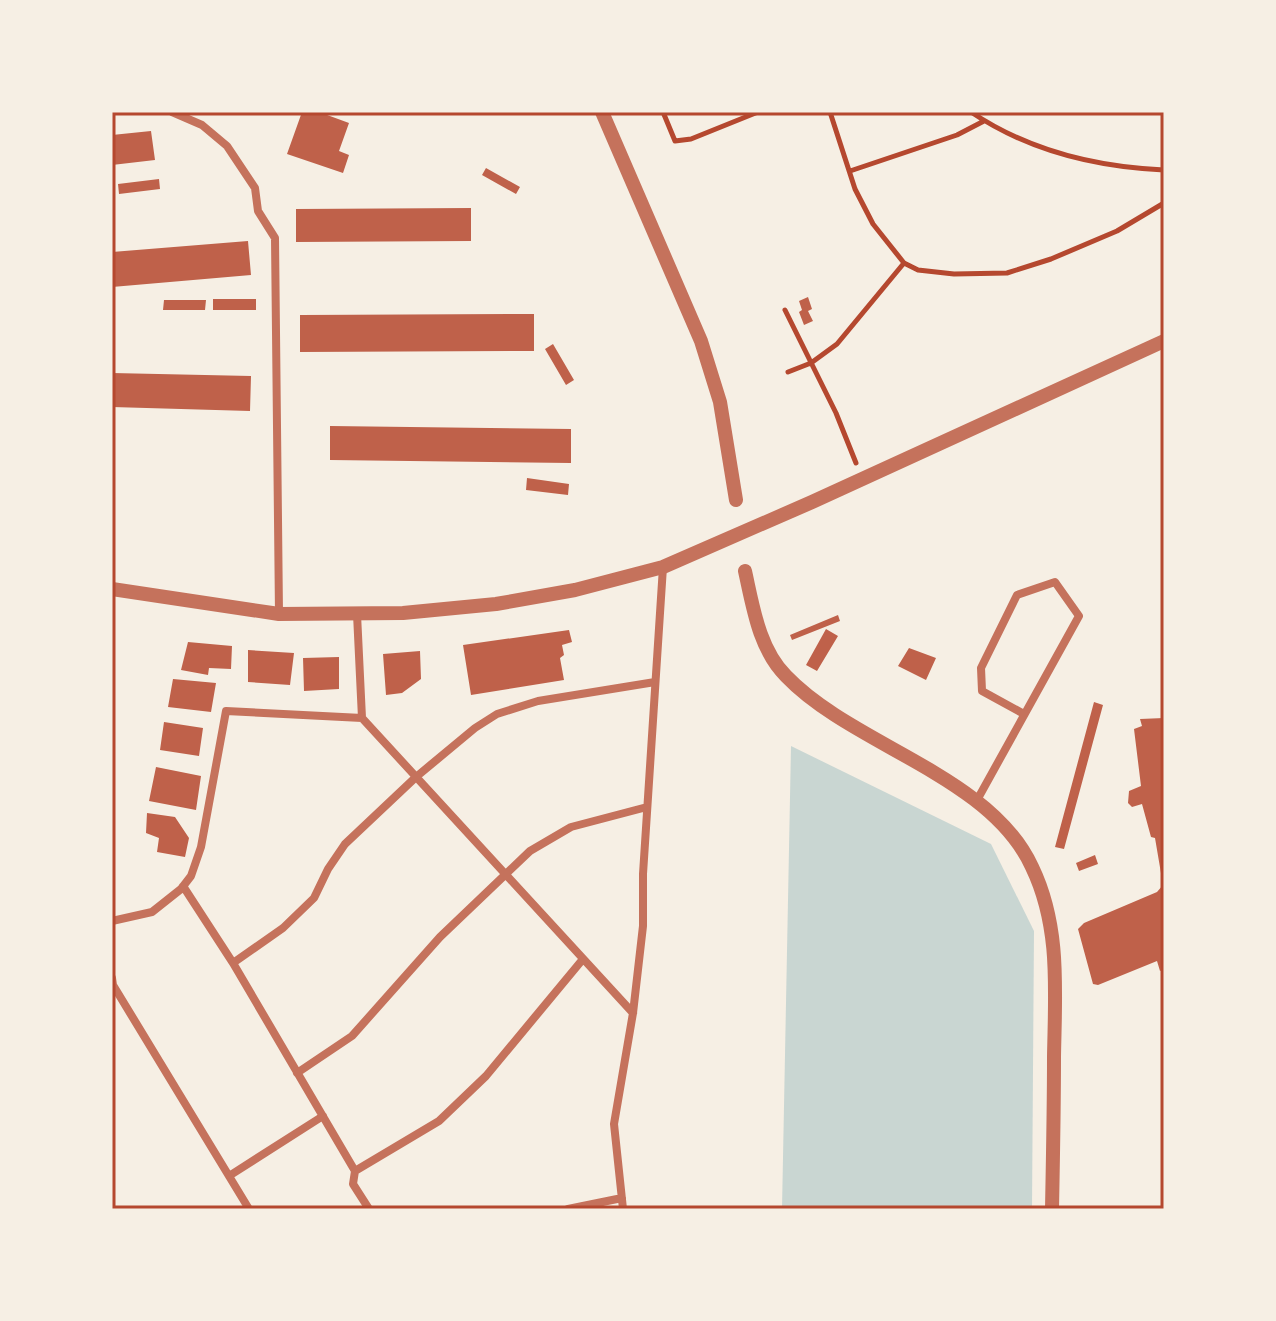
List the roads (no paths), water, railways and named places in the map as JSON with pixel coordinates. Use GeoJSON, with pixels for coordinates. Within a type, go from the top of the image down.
{"type":"FeatureCollection","features":[{"type":"Feature","properties":{"kind":"street"},"geometry":{"type":"LineString","coordinates":[[172,112],[202,125],[227,146],[255,188],[258,211],[275,238],[279,614]]}},
{"type":"Feature","properties":{"kind":"street"},"geometry":{"type":"LineString","coordinates":[[602,112],[701,341],[720,402],[736,500]]}},
{"type":"Feature","properties":{"kind":"street"},"geometry":{"type":"LineString","coordinates":[[112,589],[279,614],[403,613],[496,604],[575,590],[663,567],[1164,341]]}},
{"type":"Feature","properties":{"kind":"street"},"geometry":{"type":"LineString","coordinates":[[623,1209],[614,1124],[633,1013],[643,926],[643,874],[663,567]]}},
{"type":"Feature","properties":{"kind":"street"},"geometry":{"type":"LineString","coordinates":[[745,571],[758,632],[784,675],[816,702],[950,783],[1006,825],[1032,866],[1052,923],[1055,973],[1052,1209]]}},
{"type":"Feature","properties":{"kind":"street"},"geometry":{"type":"LineString","coordinates":[[976,802],[1079,616],[1055,582],[1017,595],[981,668],[982,691],[1024,714]]}},
{"type":"Feature","properties":{"kind":"street"},"geometry":{"type":"LineString","coordinates":[[357,614],[362,718],[633,1013]]}},
{"type":"Feature","properties":{"kind":"street"},"geometry":{"type":"LineString","coordinates":[[233,963],[283,928],[314,898],[345,844],[416,777],[475,728],[497,714],[538,701],[655,682]]}},
{"type":"Feature","properties":{"kind":"street"},"geometry":{"type":"LineString","coordinates":[[112,921],[152,912],[191,876],[201,847],[226,711],[362,718]]}},
{"type":"Feature","properties":{"kind":"street"},"geometry":{"type":"LineString","coordinates":[[297,1073],[352,1036],[440,937],[530,851],[571,827],[647,807]]}},
{"type":"Feature","properties":{"kind":"street"},"geometry":{"type":"LineString","coordinates":[[183,886],[233,963],[355,1171],[353,1184],[369,1209]]}},
{"type":"Feature","properties":{"kind":"street"},"geometry":{"type":"LineString","coordinates":[[355,1171],[439,1121],[486,1076],[583,959]]}},
{"type":"Feature","properties":{"kind":"street"},"geometry":{"type":"LineString","coordinates":[[112,978],[113,985],[249,1209]]}},
{"type":"Feature","properties":{"kind":"street"},"geometry":{"type":"LineString","coordinates":[[229,1176],[323,1116]]}},
{"type":"Feature","properties":{"kind":"street"},"geometry":{"type":"LineString","coordinates":[[568,1209],[622,1198]]}}]}
